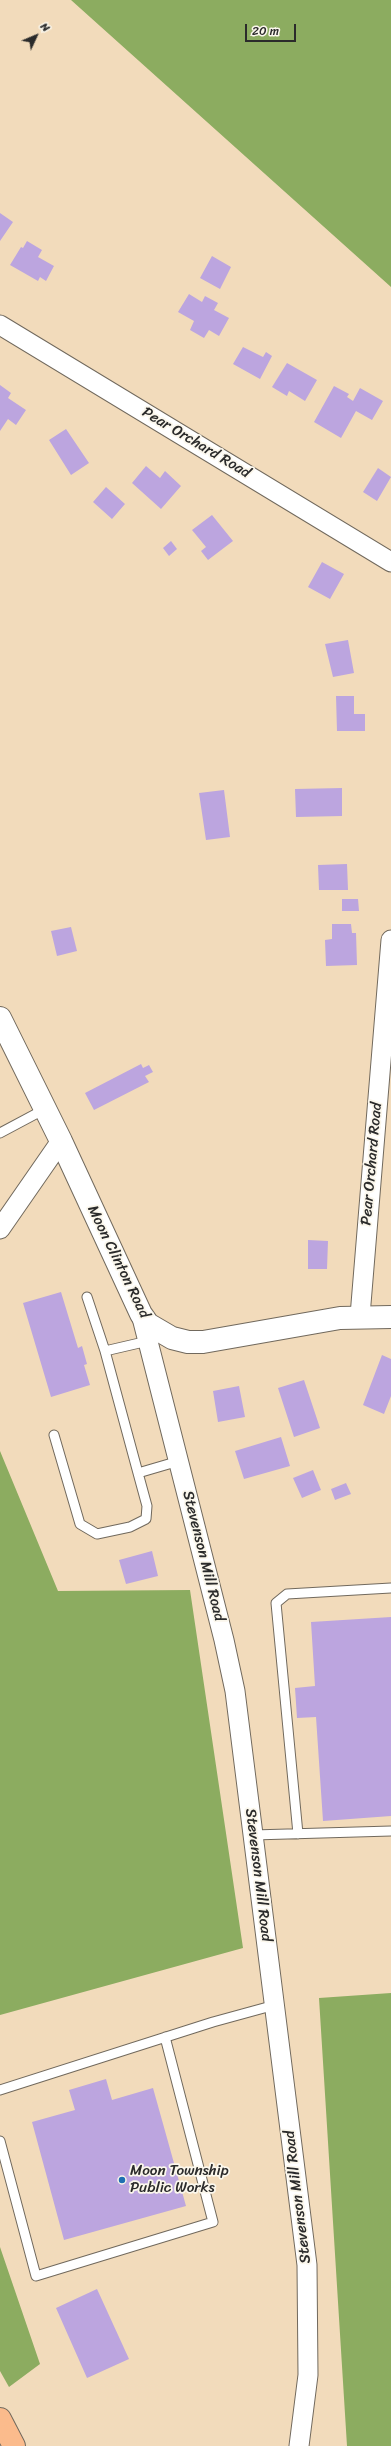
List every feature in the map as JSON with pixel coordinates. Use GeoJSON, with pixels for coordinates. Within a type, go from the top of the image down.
{"type":"FeatureCollection","features":[{"type":"Feature","properties":{"kind":"highway"},"geometry":{"type":"LineString","coordinates":[[0,2419],[14,2446]]}},
{"type":"Feature","properties":{"kind":"street","name":"Pear Orchard Road"},"geometry":{"type":"LineString","coordinates":[[0,325],[391,562]]}},
{"type":"Feature","properties":{"kind":"street","name":"Pear Orchard Road"},"geometry":{"type":"LineString","coordinates":[[360,1316],[391,940]]}},
{"type":"Feature","properties":{"kind":"street","name":"Moon Clinton Road"},"geometry":{"type":"LineString","coordinates":[[0,1018],[61,1141],[141,1314],[148,1324],[172,1338],[188,1342],[223,1340],[340,1318],[360,1316],[391,1317]]}},
{"type":"Feature","properties":{"kind":"street"},"geometry":{"type":"LineString","coordinates":[[0,1229],[61,1141]]}},
{"type":"Feature","properties":{"kind":"street","name":"Stevenson Mill Road"},"geometry":{"type":"LineString","coordinates":[[141,1314],[224,1640],[235,1691],[307,2265],[308,2375],[299,2446]]}},
{"type":"Feature","properties":{"kind":"lane"},"geometry":{"type":"LineString","coordinates":[[0,1133],[45,1109]]}},
{"type":"Feature","properties":{"kind":"lane"},"geometry":{"type":"LineString","coordinates":[[54,1435],[80,1524],[97,1534],[130,1527],[146,1519],[147,1506],[105,1351],[87,1297]]}},
{"type":"Feature","properties":{"kind":"lane"},"geometry":{"type":"LineString","coordinates":[[105,1351],[148,1341]]}},
{"type":"Feature","properties":{"kind":"lane"},"geometry":{"type":"LineString","coordinates":[[138,1473],[179,1461]]}},
{"type":"Feature","properties":{"kind":"lane"},"geometry":{"type":"LineString","coordinates":[[298,1834],[276,1604],[287,1594],[391,1588]]}},
{"type":"Feature","properties":{"kind":"lane"},"geometry":{"type":"LineString","coordinates":[[253,1835],[391,1831]]}},
{"type":"Feature","properties":{"kind":"lane"},"geometry":{"type":"LineString","coordinates":[[0,2090],[165,2037],[275,2005]]}},
{"type":"Feature","properties":{"kind":"lane"},"geometry":{"type":"LineString","coordinates":[[0,2140],[36,2276],[213,2222],[165,2037]]}},
{"type":"Feature","properties":{"kind":"green space"},"geometry":{"type":"Polygon","coordinates":[[[71,0],[391,0],[391,287],[71,0]]]}},
{"type":"Feature","properties":{"kind":"green space"},"geometry":{"type":"Polygon","coordinates":[[[0,1451],[58,1591],[190,1590],[243,1948],[0,2015],[0,1451]]]}},
{"type":"Feature","properties":{"kind":"green space"},"geometry":{"type":"Polygon","coordinates":[[[391,1993],[391,2446],[347,2446],[319,1998],[391,1993]]]}},
{"type":"Feature","properties":{"kind":"green space"},"geometry":{"type":"Polygon","coordinates":[[[0,2247],[40,2364],[9,2387],[0,2371],[0,2247]]]}},
{"type":"Feature","properties":{"kind":"building"},"geometry":{"type":"Polygon","coordinates":[[[0,213],[13,222],[0,241],[0,213]]]}},
{"type":"Feature","properties":{"kind":"building"},"geometry":{"type":"Polygon","coordinates":[[[27,241],[42,250],[38,257],[54,266],[46,281],[40,277],[38,281],[10,265],[21,247],[23,248],[27,241]]]}},
{"type":"Feature","properties":{"kind":"building"},"geometry":{"type":"Polygon","coordinates":[[[212,256],[231,267],[220,289],[200,278],[212,256]]]}},
{"type":"Feature","properties":{"kind":"building"},"geometry":{"type":"Polygon","coordinates":[[[189,294],[202,302],[205,296],[218,303],[214,310],[229,318],[219,336],[209,330],[204,338],[190,330],[194,321],[178,312],[189,294]]]}},
{"type":"Feature","properties":{"kind":"building"},"geometry":{"type":"Polygon","coordinates":[[[243,347],[263,357],[266,352],[272,356],[260,379],[233,364],[243,347]]]}},
{"type":"Feature","properties":{"kind":"building"},"geometry":{"type":"Polygon","coordinates":[[[287,363],[317,380],[305,401],[289,391],[287,396],[272,387],[287,363]]]}},
{"type":"Feature","properties":{"kind":"building"},"geometry":{"type":"Polygon","coordinates":[[[0,385],[11,393],[8,398],[26,410],[16,425],[8,419],[0,431],[0,385]]]}},
{"type":"Feature","properties":{"kind":"building"},"geometry":{"type":"Polygon","coordinates":[[[334,386],[349,394],[347,397],[353,401],[360,388],[383,401],[372,420],[356,411],[341,438],[314,422],[334,386]]]}},
{"type":"Feature","properties":{"kind":"building"},"geometry":{"type":"Polygon","coordinates":[[[66,429],[89,463],[71,475],[49,440],[66,429]]]}},
{"type":"Feature","properties":{"kind":"building"},"geometry":{"type":"Polygon","coordinates":[[[146,466],[160,478],[165,471],[181,486],[161,509],[132,483],[146,466]]]}},
{"type":"Feature","properties":{"kind":"building"},"geometry":{"type":"Polygon","coordinates":[[[378,468],[391,477],[377,501],[363,492],[378,468]]]}},
{"type":"Feature","properties":{"kind":"building"},"geometry":{"type":"Polygon","coordinates":[[[106,487],[125,504],[112,519],[93,502],[106,487]]]}},
{"type":"Feature","properties":{"kind":"building"},"geometry":{"type":"Polygon","coordinates":[[[212,515],[233,541],[208,560],[201,551],[206,547],[192,530],[212,515]]]}},
{"type":"Feature","properties":{"kind":"building"},"geometry":{"type":"Polygon","coordinates":[[[171,541],[177,549],[169,556],[163,548],[171,541]]]}},
{"type":"Feature","properties":{"kind":"building"},"geometry":{"type":"Polygon","coordinates":[[[322,562],[344,574],[330,599],[308,587],[322,562]]]}},
{"type":"Feature","properties":{"kind":"building"},"geometry":{"type":"Polygon","coordinates":[[[348,640],[354,673],[333,677],[325,644],[348,640]]]}},
{"type":"Feature","properties":{"kind":"building"},"geometry":{"type":"Polygon","coordinates":[[[336,696],[354,696],[354,714],[365,714],[365,731],[337,731],[336,696]]]}},
{"type":"Feature","properties":{"kind":"building"},"geometry":{"type":"Polygon","coordinates":[[[342,788],[342,816],[296,817],[295,789],[342,788]]]}},
{"type":"Feature","properties":{"kind":"building"},"geometry":{"type":"Polygon","coordinates":[[[224,790],[230,837],[206,840],[199,793],[224,790]]]}},
{"type":"Feature","properties":{"kind":"building"},"geometry":{"type":"Polygon","coordinates":[[[347,864],[348,890],[319,890],[318,865],[347,864]]]}},
{"type":"Feature","properties":{"kind":"building"},"geometry":{"type":"Polygon","coordinates":[[[342,899],[358,899],[359,911],[342,911],[342,899]]]}},
{"type":"Feature","properties":{"kind":"building"},"geometry":{"type":"Polygon","coordinates":[[[332,924],[351,924],[352,933],[356,933],[357,965],[326,966],[325,940],[332,939],[332,924]]]}},
{"type":"Feature","properties":{"kind":"building"},"geometry":{"type":"Polygon","coordinates":[[[71,927],[77,951],[57,956],[51,931],[71,927]]]}},
{"type":"Feature","properties":{"kind":"building"},"geometry":{"type":"Polygon","coordinates":[[[141,1064],[143,1068],[149,1065],[153,1072],[145,1076],[149,1082],[94,1110],[85,1093],[141,1064]]]}},
{"type":"Feature","properties":{"kind":"building"},"geometry":{"type":"Polygon","coordinates":[[[308,1240],[328,1241],[327,1269],[308,1269],[308,1240]]]}},
{"type":"Feature","properties":{"kind":"building"},"geometry":{"type":"Polygon","coordinates":[[[61,1292],[78,1348],[82,1346],[87,1364],[84,1365],[90,1385],[51,1397],[23,1303],[61,1292]]]}},
{"type":"Feature","properties":{"kind":"building"},"geometry":{"type":"Polygon","coordinates":[[[382,1355],[391,1359],[391,1396],[384,1414],[363,1405],[382,1355]]]}},
{"type":"Feature","properties":{"kind":"building"},"geometry":{"type":"Polygon","coordinates":[[[304,1380],[320,1428],[294,1437],[278,1388],[304,1380]]]}},
{"type":"Feature","properties":{"kind":"building"},"geometry":{"type":"Polygon","coordinates":[[[239,1386],[245,1417],[218,1422],[213,1391],[239,1386]]]}},
{"type":"Feature","properties":{"kind":"building"},"geometry":{"type":"Polygon","coordinates":[[[281,1437],[290,1466],[244,1479],[235,1451],[281,1437]]]}},
{"type":"Feature","properties":{"kind":"building"},"geometry":{"type":"Polygon","coordinates":[[[313,1470],[321,1490],[302,1498],[293,1478],[313,1470]]]}},
{"type":"Feature","properties":{"kind":"building"},"geometry":{"type":"Polygon","coordinates":[[[346,1483],[351,1494],[335,1500],[331,1489],[346,1483]]]}},
{"type":"Feature","properties":{"kind":"building"},"geometry":{"type":"Polygon","coordinates":[[[152,1551],[158,1576],[126,1584],[119,1560],[152,1551]]]}},
{"type":"Feature","properties":{"kind":"building"},"geometry":{"type":"Polygon","coordinates":[[[391,1617],[391,1816],[323,1821],[316,1717],[297,1718],[295,1688],[315,1686],[311,1622],[391,1617]]]}},
{"type":"Feature","properties":{"kind":"building"},"geometry":{"type":"Polygon","coordinates":[[[106,2079],[112,2100],[153,2088],[186,2206],[64,2240],[32,2122],[75,2110],[69,2090],[106,2079]]]}},
{"type":"Feature","properties":{"kind":"building"},"geometry":{"type":"Polygon","coordinates":[[[97,2289],[129,2359],[87,2378],[56,2308],[97,2289]]]}},
{"type":"Feature","properties":{"kind":"place","name":"Moon Township Public Works"},"geometry":{"type":"Point","coordinates":[122,2180]}}]}
